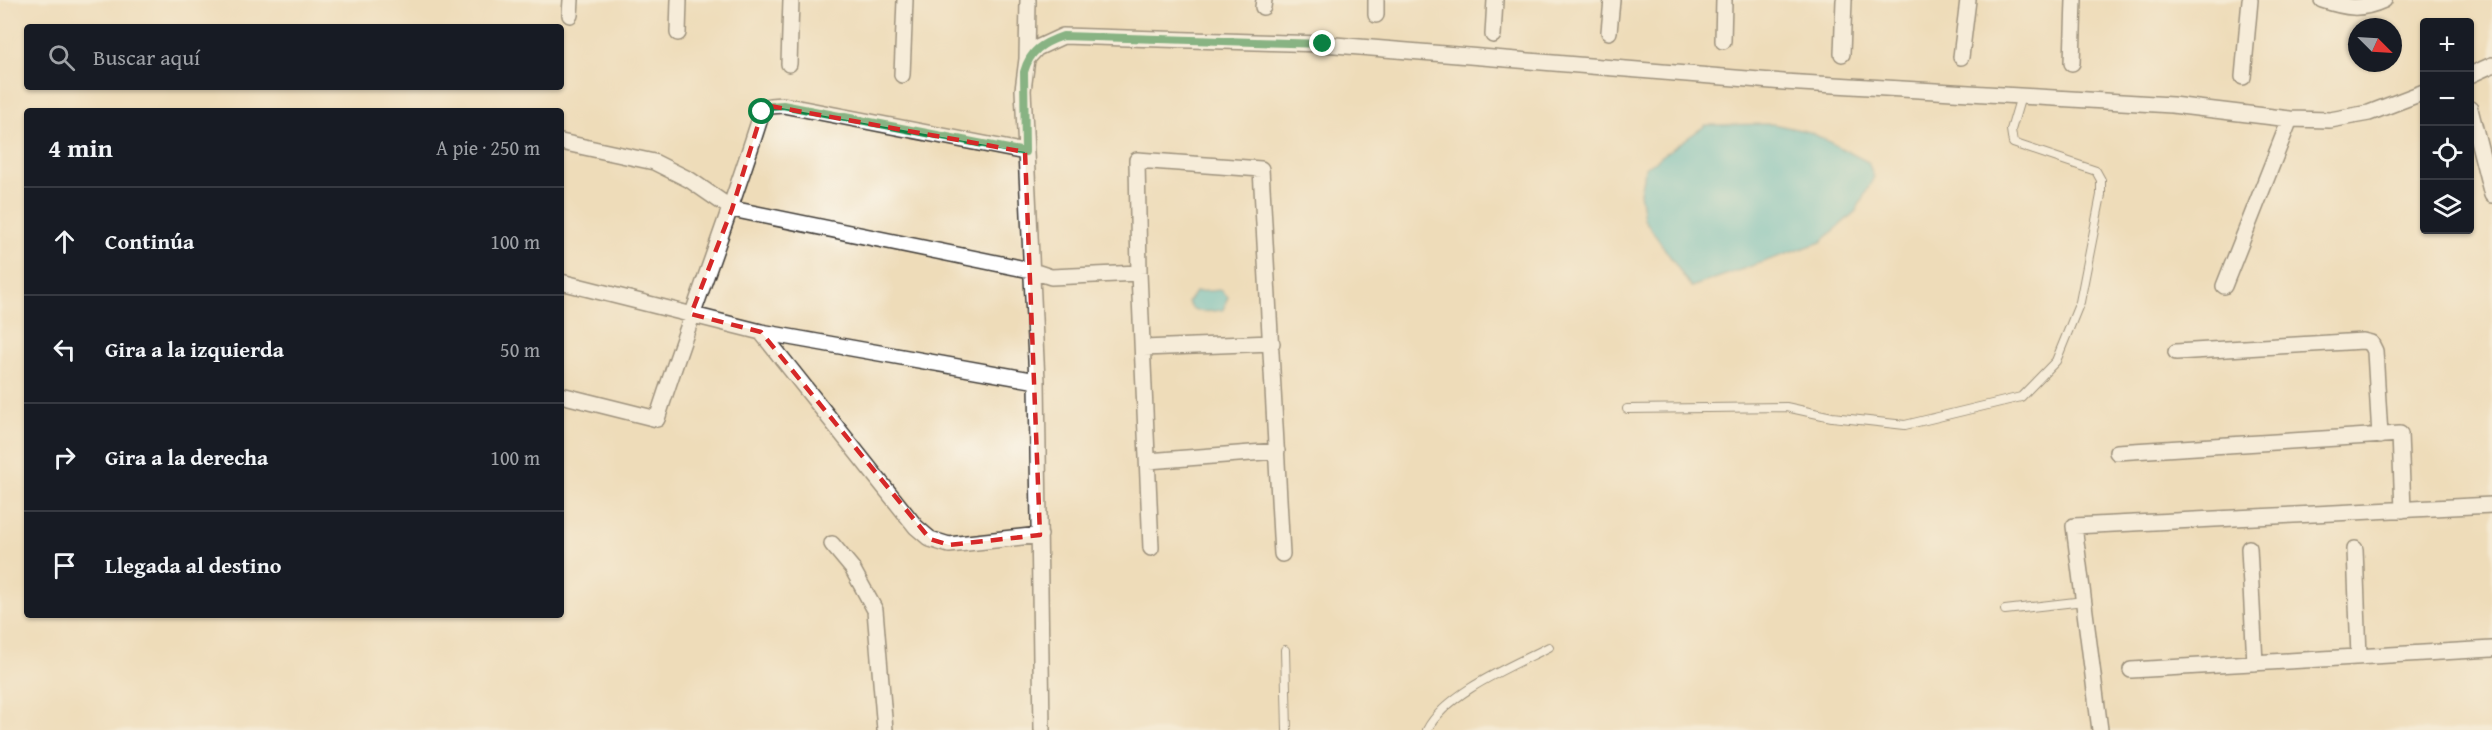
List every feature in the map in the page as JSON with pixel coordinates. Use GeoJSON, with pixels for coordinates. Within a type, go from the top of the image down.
{"type":"FeatureCollection","features":[{"type":"Feature","properties":{"kind":"street"},"geometry":{"type":"LineString","coordinates":[[678,33],[680,0]]}},
{"type":"Feature","properties":{"kind":"street"},"geometry":{"type":"LineString","coordinates":[[789,64],[791,0]]}},
{"type":"Feature","properties":{"kind":"street"},"geometry":{"type":"LineString","coordinates":[[902,75],[905,0]]}},
{"type":"Feature","properties":{"kind":"street"},"geometry":{"type":"LineString","coordinates":[[1028,0],[1027,59],[1023,90],[1037,381],[1041,730]]}},
{"type":"Feature","properties":{"kind":"street"},"geometry":{"type":"LineString","coordinates":[[1493,35],[1495,0]]}},
{"type":"Feature","properties":{"kind":"street"},"geometry":{"type":"LineString","coordinates":[[1609,32],[1612,0]]}},
{"type":"Feature","properties":{"kind":"street"},"geometry":{"type":"LineString","coordinates":[[1723,41],[1724,0]]}},
{"type":"Feature","properties":{"kind":"street"},"geometry":{"type":"LineString","coordinates":[[1842,54],[1844,0]]}},
{"type":"Feature","properties":{"kind":"street"},"geometry":{"type":"LineString","coordinates":[[1961,57],[1968,0]]}},
{"type":"Feature","properties":{"kind":"street"},"geometry":{"type":"LineString","coordinates":[[2072,63],[2074,0]]}},
{"type":"Feature","properties":{"kind":"street"},"geometry":{"type":"LineString","coordinates":[[2243,77],[2250,0]]}},
{"type":"Feature","properties":{"kind":"street"},"geometry":{"type":"LineString","coordinates":[[2322,0],[2345,8],[2376,2]]}},
{"type":"Feature","properties":{"kind":"street"},"geometry":{"type":"LineString","coordinates":[[1027,59],[1037,48],[1063,36],[1323,44],[1784,82],[2172,105],[2290,119],[2330,120],[2369,113],[2420,94]]}},
{"type":"Feature","properties":{"kind":"street"},"geometry":{"type":"LineString","coordinates":[[2474,73],[2492,65]]}},
{"type":"Feature","properties":{"kind":"street"},"geometry":{"type":"LineString","coordinates":[[564,396],[657,419],[691,314],[732,209],[762,112],[770,106],[783,105],[1025,152]]}},
{"type":"Feature","properties":{"kind":"street"},"geometry":{"type":"LineString","coordinates":[[2224,286],[2290,119]]}},
{"type":"Feature","properties":{"kind":"street"},"geometry":{"type":"LineString","coordinates":[[2474,126],[2492,195]]}},
{"type":"Feature","properties":{"kind":"street"},"geometry":{"type":"LineString","coordinates":[[564,143],[654,162],[690,180],[732,209],[1030,270],[1051,277],[1139,273]]}},
{"type":"Feature","properties":{"kind":"street"},"geometry":{"type":"LineString","coordinates":[[1151,548],[1139,273],[1137,160],[1261,169],[1282,554]]}},
{"type":"Feature","properties":{"kind":"street"},"geometry":{"type":"LineString","coordinates":[[564,283],[760,332],[1037,381]]}},
{"type":"Feature","properties":{"kind":"street"},"geometry":{"type":"LineString","coordinates":[[760,332],[916,527],[930,539],[949,545],[1040,535]]}},
{"type":"Feature","properties":{"kind":"street"},"geometry":{"type":"LineString","coordinates":[[2176,352],[2363,341],[2371,343],[2374,351],[2380,436]]}},
{"type":"Feature","properties":{"kind":"street"},"geometry":{"type":"LineString","coordinates":[[1143,348],[1272,344]]}},
{"type":"Feature","properties":{"kind":"street"},"geometry":{"type":"LineString","coordinates":[[2117,452],[2400,434],[2403,510]]}},
{"type":"Feature","properties":{"kind":"street"},"geometry":{"type":"LineString","coordinates":[[1148,461],[1277,451]]}},
{"type":"Feature","properties":{"kind":"street"},"geometry":{"type":"LineString","coordinates":[[2100,730],[2074,526],[2492,505]]}},
{"type":"Feature","properties":{"kind":"street"},"geometry":{"type":"LineString","coordinates":[[832,544],[852,568],[875,610],[885,730]]}},
{"type":"Feature","properties":{"kind":"street"},"geometry":{"type":"LineString","coordinates":[[2249,548],[2255,663]]}},
{"type":"Feature","properties":{"kind":"street"},"geometry":{"type":"LineString","coordinates":[[2355,549],[2359,657]]}},
{"type":"Feature","properties":{"kind":"street"},"geometry":{"type":"LineString","coordinates":[[2131,670],[2492,648]]}},
{"type":"Feature","properties":{"kind":"lane"},"geometry":{"type":"LineString","coordinates":[[1627,409],[1786,407],[1832,417],[1905,425],[2021,397],[2056,361],[2080,302],[2101,187],[2096,171],[2013,142],[2011,130],[2021,96]]}},
{"type":"Feature","properties":{"kind":"lane"},"geometry":{"type":"LineString","coordinates":[[2005,610],[2084,601]]}},
{"type":"Feature","properties":{"kind":"lane"},"geometry":{"type":"LineString","coordinates":[[1428,730],[1432,720],[1450,704],[1488,679],[1549,647]]}},
{"type":"Feature","properties":{"kind":"lane"},"geometry":{"type":"LineString","coordinates":[[1285,650],[1287,730]]}},
{"type":"Feature","properties":{"kind":"highlighted area"},"geometry":{"type":"Polygon","coordinates":[[[770,106],[1025,152],[1040,535],[949,545],[930,539],[761,332],[691,314],[732,209],[762,112],[770,106]]]}},
{"type":"Feature","properties":{"kind":"water"},"geometry":{"type":"Polygon","coordinates":[[[1773,124],[1810,132],[1868,162],[1874,177],[1856,211],[1821,242],[1691,287],[1644,219],[1640,192],[1645,168],[1706,125],[1773,124]]]}},
{"type":"Feature","properties":{"kind":"water"},"geometry":{"type":"Polygon","coordinates":[[[1221,290],[1228,297],[1223,310],[1198,311],[1188,302],[1195,292],[1221,290]]]}},
{"type":"Feature","properties":{"kind":"route"},"geometry":{"type":"LineString","coordinates":[[762,112],[770,106],[783,105],[1025,152],[1024,72],[1027,59],[1037,48],[1048,41],[1063,36],[1323,44]]}}]}
